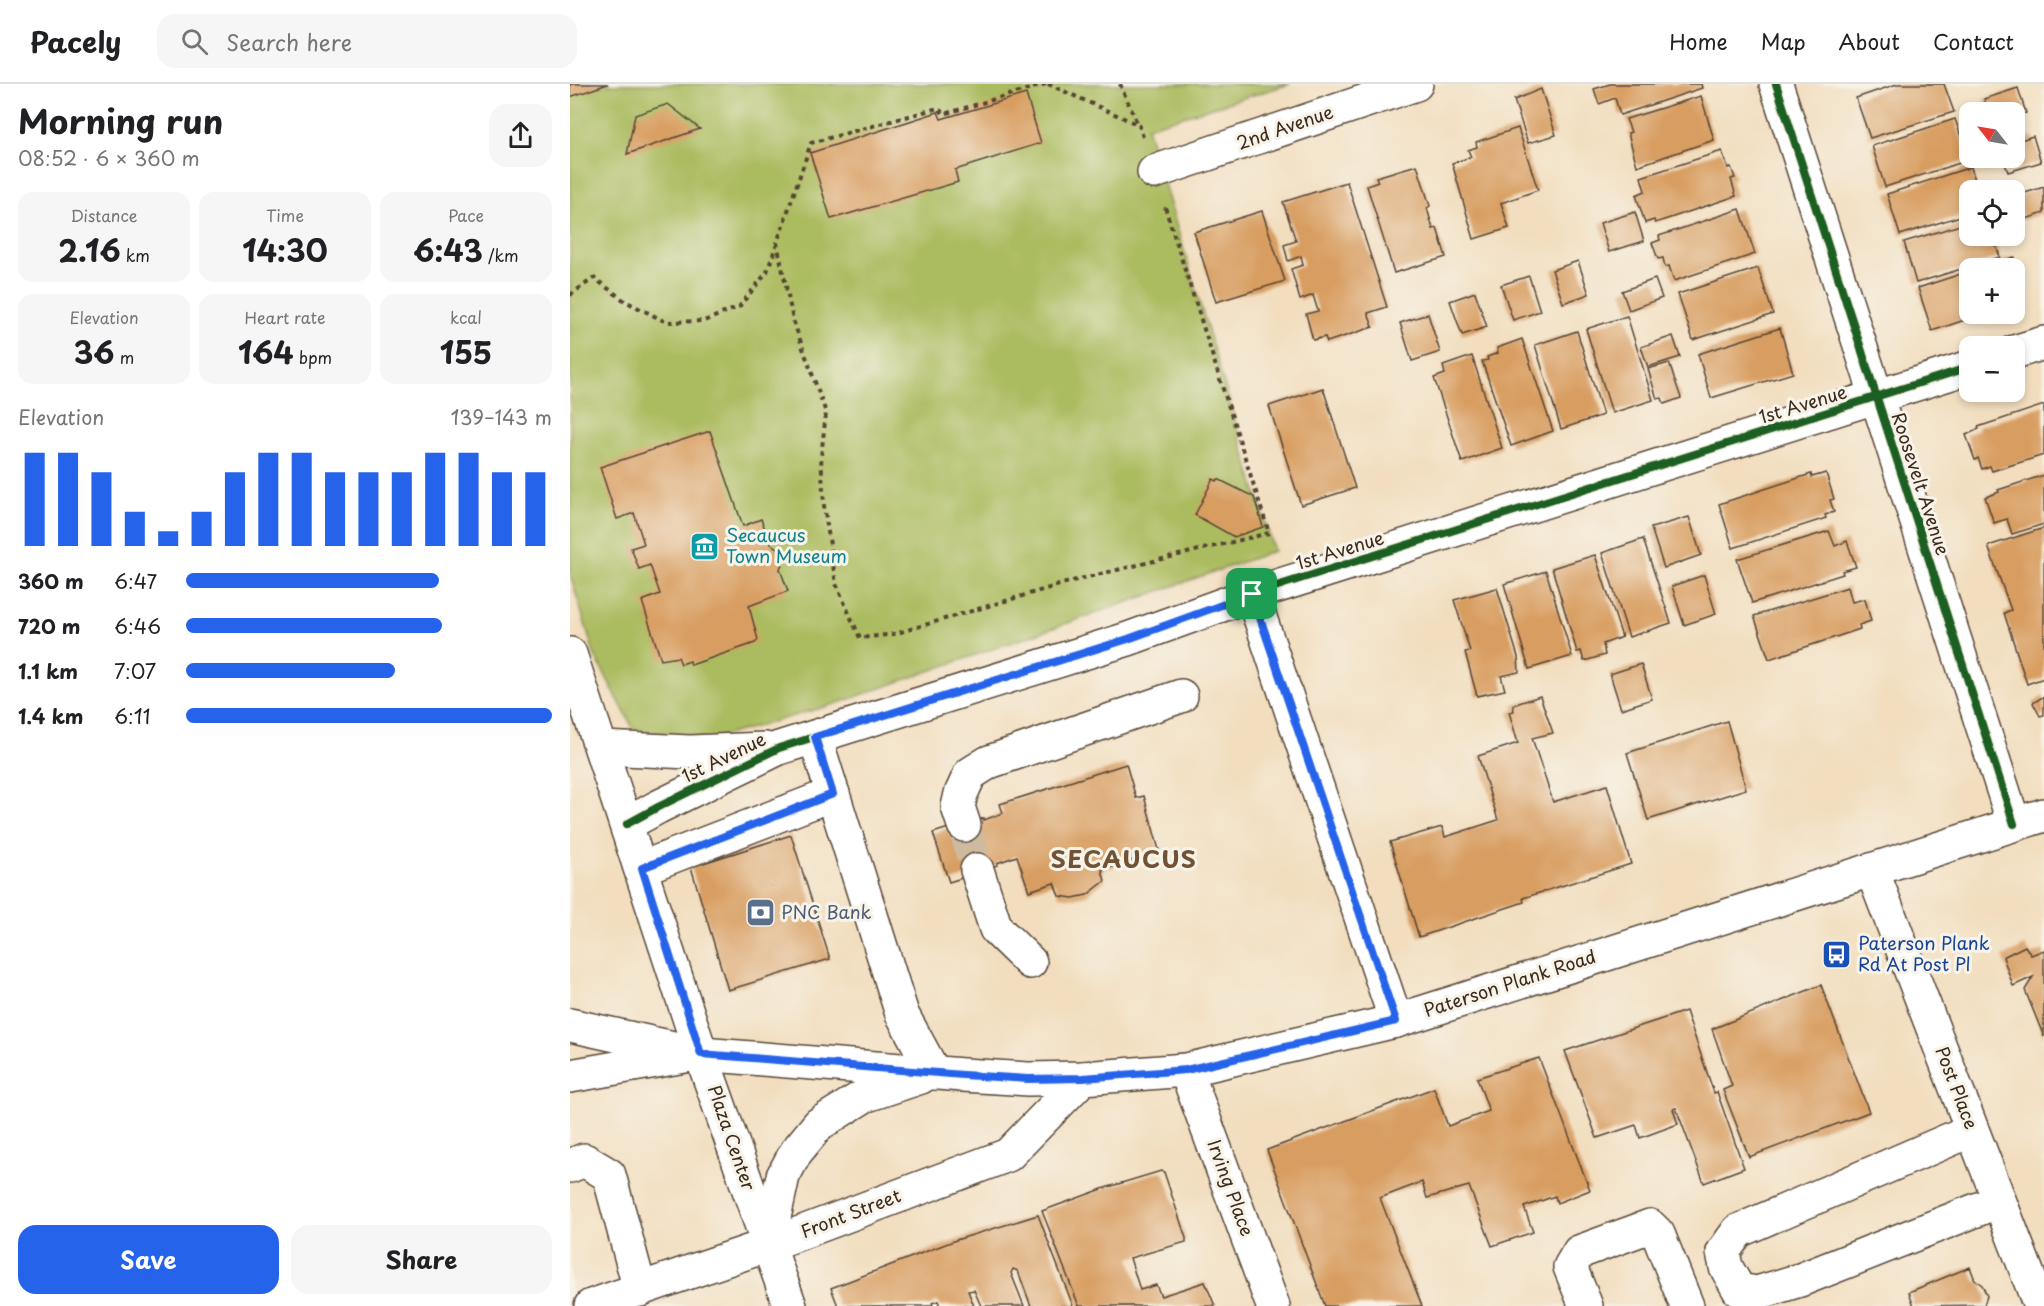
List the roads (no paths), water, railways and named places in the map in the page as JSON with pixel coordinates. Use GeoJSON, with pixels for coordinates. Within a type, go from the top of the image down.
{"type":"FeatureCollection","features":[{"type":"Feature","properties":{"kind":"street","name":"2nd Avenue"},"geometry":{"type":"LineString","coordinates":[[1154,172],[1416,84]]}},
{"type":"Feature","properties":{"kind":"street","name":"Roosevelt Avenue"},"geometry":{"type":"LineString","coordinates":[[1776,84],[1877,398],[2029,819]]}},
{"type":"Feature","properties":{"kind":"street"},"geometry":{"type":"LineString","coordinates":[[2025,349],[2044,343]]}},
{"type":"Feature","properties":{"kind":"street","name":"1st Avenue"},"geometry":{"type":"LineString","coordinates":[[627,824],[779,748],[1128,639],[1252,594],[1959,371]]}},
{"type":"Feature","properties":{"kind":"street"},"geometry":{"type":"LineString","coordinates":[[1252,594],[1396,1021]]}},
{"type":"Feature","properties":{"kind":"street","name":"Plaza Center"},"geometry":{"type":"LineString","coordinates":[[570,654],[642,868],[701,1054],[790,1306]]}},
{"type":"Feature","properties":{"kind":"street"},"geometry":{"type":"LineString","coordinates":[[964,825],[958,807],[961,794],[970,774],[989,762],[1181,696]]}},
{"type":"Feature","properties":{"kind":"street"},"geometry":{"type":"LineString","coordinates":[[768,1245],[783,1176],[796,1152],[819,1124],[864,1096],[934,1073],[902,1014],[815,737]]}},
{"type":"Feature","properties":{"kind":"street","name":"1st Avenue"},"geometry":{"type":"LineString","coordinates":[[602,748],[690,752],[779,748]]}},
{"type":"Feature","properties":{"kind":"street"},"geometry":{"type":"LineString","coordinates":[[642,868],[833,794]]}},
{"type":"Feature","properties":{"kind":"street","name":"Paterson Plank Road"},"geometry":{"type":"LineString","coordinates":[[570,1025],[701,1054],[934,1073],[1028,1079],[1083,1078],[1186,1070],[1396,1021],[2029,819]]}},
{"type":"Feature","properties":{"kind":"street"},"geometry":{"type":"LineString","coordinates":[[977,870],[996,929],[1030,962]]}},
{"type":"Feature","properties":{"kind":"street","name":"Post Place"},"geometry":{"type":"LineString","coordinates":[[1872,870],[2040,1306]]}},
{"type":"Feature","properties":{"kind":"street"},"geometry":{"type":"LineString","coordinates":[[570,1076],[701,1054]]}},
{"type":"Feature","properties":{"kind":"street","name":"Irving Place"},"geometry":{"type":"LineString","coordinates":[[1186,1070],[1273,1306]]}},
{"type":"Feature","properties":{"kind":"street","name":"Front Street"},"geometry":{"type":"LineString","coordinates":[[591,1306],[768,1245],[1008,1155],[1083,1078]]}},
{"type":"Feature","properties":{"kind":"street"},"geometry":{"type":"LineString","coordinates":[[1972,1130],[1738,1231],[1723,1252],[1726,1267],[1739,1290],[1757,1293],[1800,1280],[1999,1201]]}},
{"type":"Feature","properties":{"kind":"street"},"geometry":{"type":"LineString","coordinates":[[570,1166],[584,1160],[609,1175],[639,1290]]}},
{"type":"Feature","properties":{"kind":"street"},"geometry":{"type":"LineString","coordinates":[[1586,1306],[1570,1267],[1579,1252],[1650,1226],[1658,1234],[1687,1306]]}},
{"type":"Feature","properties":{"kind":"tunnel"},"geometry":{"type":"LineString","coordinates":[[964,825],[977,870]]}},
{"type":"Feature","properties":{"kind":"place","name":"Secaucus Town Museum"},"geometry":{"type":"Point","coordinates":[705,546]}},
{"type":"Feature","properties":{"kind":"place","name":"PNC Bank"},"geometry":{"type":"Point","coordinates":[760,913]}},
{"type":"Feature","properties":{"kind":"place","name":"Paterson Plank Rd At Post Pl"},"geometry":{"type":"Point","coordinates":[1837,954]}},
{"type":"Feature","properties":{"kind":"district","name":"SECAUCUS"},"geometry":{"type":"Point","coordinates":[1124,860]}}]}
